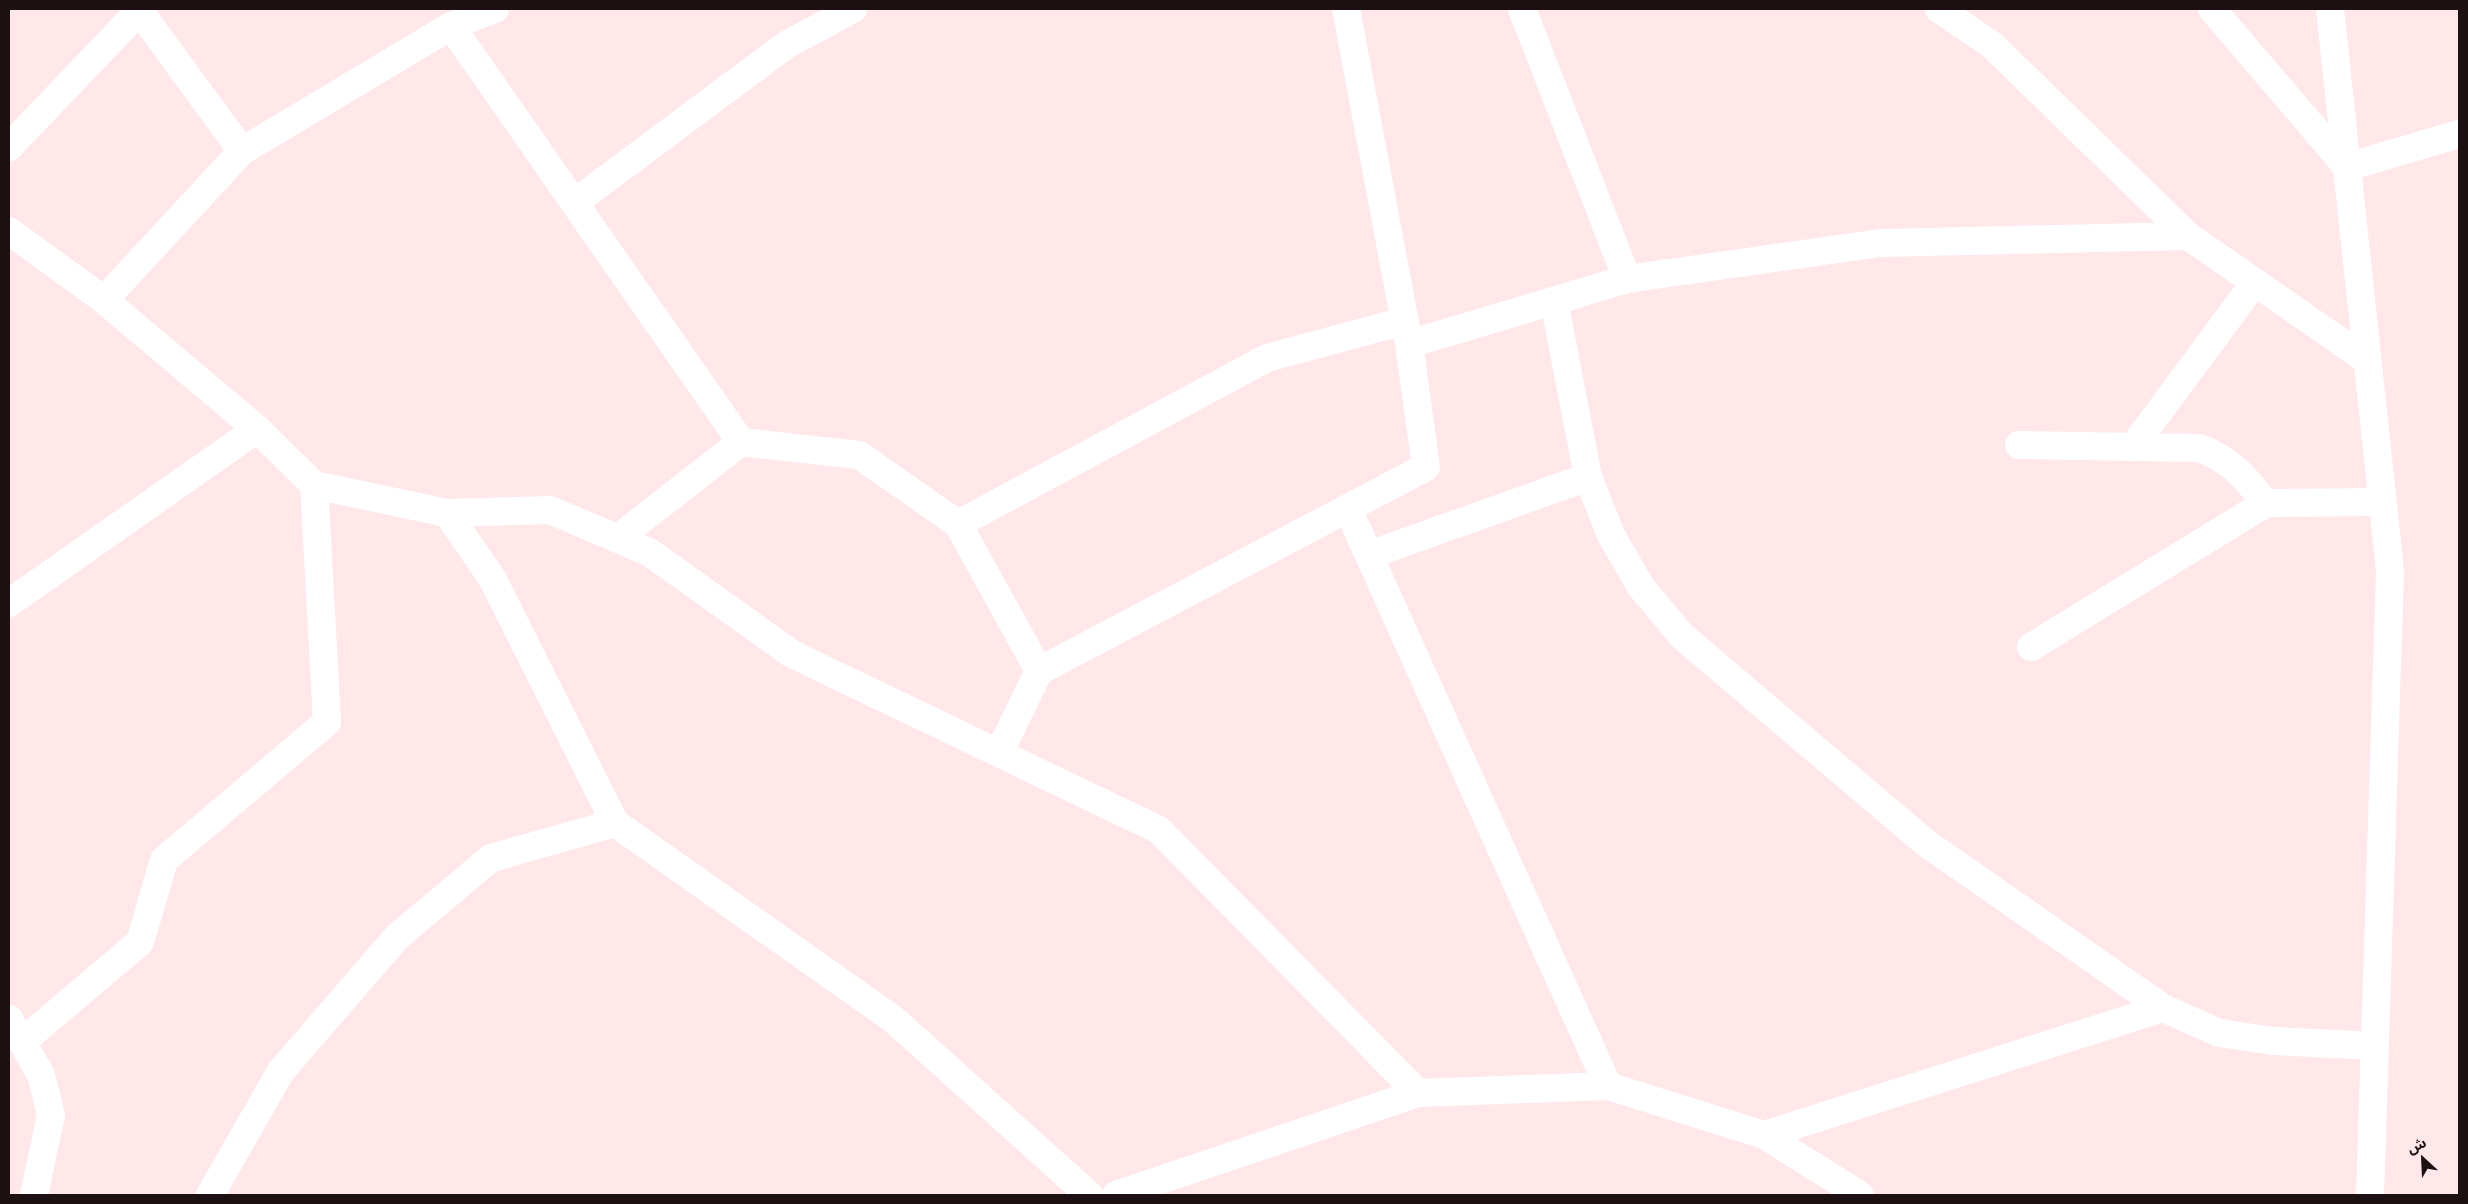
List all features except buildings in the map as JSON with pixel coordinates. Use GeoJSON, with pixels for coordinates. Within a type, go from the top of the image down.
{"type":"FeatureCollection","features":[{"type":"Feature","properties":{"kind":"street"},"geometry":{"type":"LineString","coordinates":[[574,203],[786,45],[853,9]]}},
{"type":"Feature","properties":{"kind":"street"},"geometry":{"type":"LineString","coordinates":[[999,753],[1039,671],[1426,467],[1407,333],[1346,9]]}},
{"type":"Feature","properties":{"kind":"street"},"geometry":{"type":"LineString","coordinates":[[1522,9],[1627,279]]}},
{"type":"Feature","properties":{"kind":"street"},"geometry":{"type":"LineString","coordinates":[[1939,9],[1992,45],[2188,236],[2368,360]]}},
{"type":"Feature","properties":{"kind":"street"},"geometry":{"type":"LineString","coordinates":[[2212,9],[2347,167]]}},
{"type":"Feature","properties":{"kind":"street"},"geometry":{"type":"LineString","coordinates":[[2330,9],[2390,571],[2370,1195]]}},
{"type":"Feature","properties":{"kind":"street"},"geometry":{"type":"LineString","coordinates":[[9,147],[138,10],[242,151]]}},
{"type":"Feature","properties":{"kind":"street"},"geometry":{"type":"LineString","coordinates":[[104,300],[242,151],[451,26],[490,10]]}},
{"type":"Feature","properties":{"kind":"street"},"geometry":{"type":"LineString","coordinates":[[451,26],[741,442]]}},
{"type":"Feature","properties":{"kind":"street"},"geometry":{"type":"LineString","coordinates":[[2347,167],[2459,134]]}},
{"type":"Feature","properties":{"kind":"street"},"geometry":{"type":"LineString","coordinates":[[9,232],[104,300],[258,429],[314,485],[447,513],[550,510],[649,552],[792,654],[1159,830],[1418,1093]]}},
{"type":"Feature","properties":{"kind":"street"},"geometry":{"type":"LineString","coordinates":[[958,524],[1267,358],[1407,333],[1554,301],[1627,279],[1880,243],[2188,236]]}},
{"type":"Feature","properties":{"kind":"street"},"geometry":{"type":"LineString","coordinates":[[2133,447],[2255,282]]}},
{"type":"Feature","properties":{"kind":"street"},"geometry":{"type":"LineString","coordinates":[[1554,301],[1588,477],[1611,535],[1641,587],[1682,636],[1926,844],[2163,1008],[2219,1033],[2274,1041],[2374,1046]]}},
{"type":"Feature","properties":{"kind":"street"},"geometry":{"type":"LineString","coordinates":[[9,604],[258,429]]}},
{"type":"Feature","properties":{"kind":"street"},"geometry":{"type":"LineString","coordinates":[[618,538],[741,442],[859,455],[958,524],[1039,671]]}},
{"type":"Feature","properties":{"kind":"street"},"geometry":{"type":"LineString","coordinates":[[2020,445],[2199,448],[2219,455],[2237,468],[2266,503]]}},
{"type":"Feature","properties":{"kind":"street"},"geometry":{"type":"LineString","coordinates":[[1369,555],[1588,477]]}},
{"type":"Feature","properties":{"kind":"street"},"geometry":{"type":"LineString","coordinates":[[34,1195],[51,1116],[41,1076],[15,1031],[140,942],[164,860],[327,722],[314,485]]}},
{"type":"Feature","properties":{"kind":"street"},"geometry":{"type":"LineString","coordinates":[[2031,647],[2266,503],[2382,502]]}},
{"type":"Feature","properties":{"kind":"street"},"geometry":{"type":"LineString","coordinates":[[1348,509],[1608,1086]]}},
{"type":"Feature","properties":{"kind":"street"},"geometry":{"type":"LineString","coordinates":[[447,513],[492,578],[615,823],[893,1019],[1089,1195]]}},
{"type":"Feature","properties":{"kind":"street"},"geometry":{"type":"LineString","coordinates":[[210,1195],[281,1071],[398,937],[491,858],[615,823]]}},
{"type":"Feature","properties":{"kind":"street"},"geometry":{"type":"LineString","coordinates":[[1764,1135],[2163,1008]]}},
{"type":"Feature","properties":{"kind":"street"},"geometry":{"type":"LineString","coordinates":[[1116,1195],[1418,1093],[1608,1086],[1764,1135],[1860,1195]]}}]}
